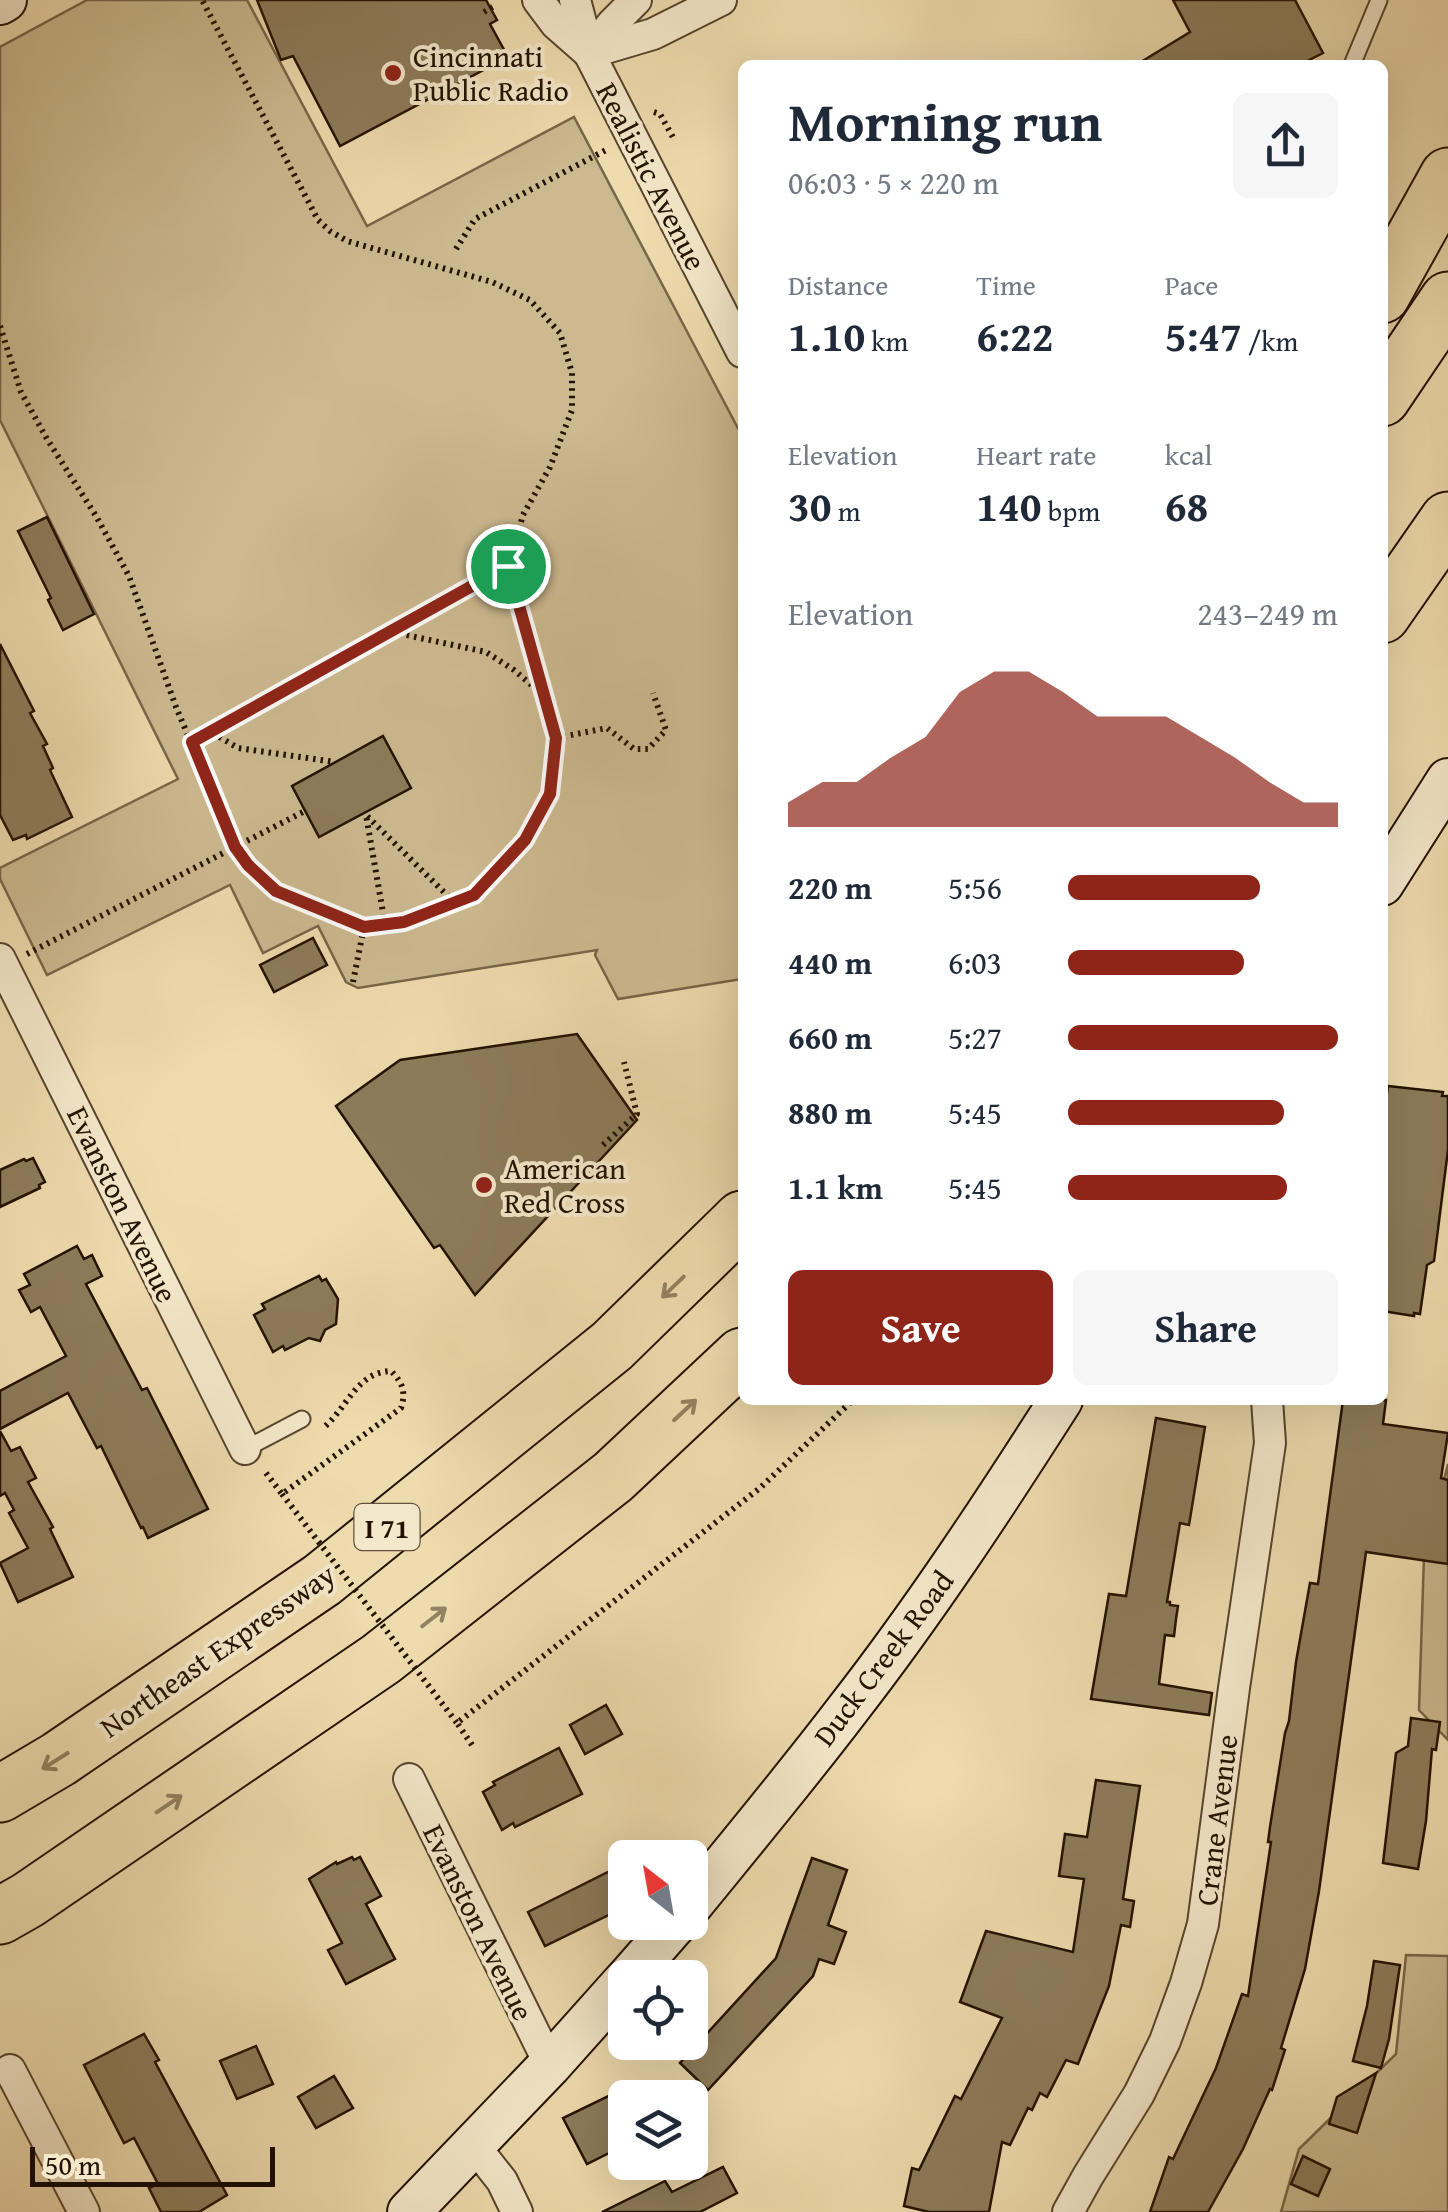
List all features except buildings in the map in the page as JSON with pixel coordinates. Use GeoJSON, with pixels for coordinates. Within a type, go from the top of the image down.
{"type":"FeatureCollection","features":[{"type":"Feature","properties":{"kind":"highway"},"geometry":{"type":"LineString","coordinates":[[1388,284],[1448,176]]}},
{"type":"Feature","properties":{"kind":"highway"},"geometry":{"type":"LineString","coordinates":[[1388,389],[1448,300]]}},
{"type":"Feature","properties":{"kind":"highway"},"geometry":{"type":"LineString","coordinates":[[1388,606],[1448,520]]}},
{"type":"Feature","properties":{"kind":"highway","name":"Northeast Expressway"},"geometry":{"type":"LineString","coordinates":[[0,1794],[59,1759],[322,1580],[612,1346],[738,1223]]}},
{"type":"Feature","properties":{"kind":"highway"},"geometry":{"type":"LineString","coordinates":[[0,1916],[381,1659],[613,1476],[738,1360]]}},
{"type":"Feature","properties":{"kind":"street","name":"Realistic Avenue"},"geometry":{"type":"LineString","coordinates":[[538,0],[556,24],[589,53]]}},
{"type":"Feature","properties":{"kind":"street","name":"Realistic Avenue"},"geometry":{"type":"LineString","coordinates":[[575,0],[589,53],[738,344]]}},
{"type":"Feature","properties":{"kind":"street"},"geometry":{"type":"LineString","coordinates":[[589,53],[636,0]]}},
{"type":"Feature","properties":{"kind":"street"},"geometry":{"type":"LineString","coordinates":[[589,53],[653,34],[720,0]]}},
{"type":"Feature","properties":{"kind":"street"},"geometry":{"type":"LineString","coordinates":[[1388,875],[1448,780]]}},
{"type":"Feature","properties":{"kind":"street","name":"Evanston Avenue"},"geometry":{"type":"LineString","coordinates":[[1,963],[245,1449]]}},
{"type":"Feature","properties":{"kind":"street","name":"Duck Creek Road"},"geometry":{"type":"LineString","coordinates":[[708,1884],[848,1709],[948,1572],[1058,1405]]}},
{"type":"Feature","properties":{"kind":"street","name":"Crane Avenue"},"geometry":{"type":"LineString","coordinates":[[1068,2212],[1140,2094],[1186,1983],[1202,1924],[1270,1443],[1267,1405]]}},
{"type":"Feature","properties":{"kind":"street","name":"Evanston Avenue"},"geometry":{"type":"LineString","coordinates":[[409,1779],[550,2065]]}},
{"type":"Feature","properties":{"kind":"street"},"geometry":{"type":"LineString","coordinates":[[644,1960],[661,1940]]}},
{"type":"Feature","properties":{"kind":"street"},"geometry":{"type":"LineString","coordinates":[[409,2212],[608,2001]]}},
{"type":"Feature","properties":{"kind":"street"},"geometry":{"type":"LineString","coordinates":[[10,2070],[84,2212]]}},
{"type":"Feature","properties":{"kind":"street"},"geometry":{"type":"LineString","coordinates":[[473,2144],[502,2181],[517,2212]]}},
{"type":"Feature","properties":{"kind":"lane"},"geometry":{"type":"LineString","coordinates":[[1354,60],[1379,0]]}},
{"type":"Feature","properties":{"kind":"lane"},"geometry":{"type":"LineString","coordinates":[[245,1449],[302,1419]]}},
{"type":"Feature","properties":{"kind":"path"},"geometry":{"type":"LineString","coordinates":[[0,326],[22,392],[128,576],[176,707],[235,847],[248,865],[276,891],[364,927],[404,922],[474,895],[525,840],[550,794],[556,738],[508,566],[523,515],[550,466],[572,410],[572,374],[560,333],[530,300],[492,282],[348,241],[318,220],[202,0]]}},
{"type":"Feature","properties":{"kind":"path"},"geometry":{"type":"LineString","coordinates":[[484,12],[496,5]]}},
{"type":"Feature","properties":{"kind":"path"},"geometry":{"type":"LineString","coordinates":[[456,249],[475,219],[632,136]]}},
{"type":"Feature","properties":{"kind":"path"},"geometry":{"type":"LineString","coordinates":[[192,742],[508,566]]}},
{"type":"Feature","properties":{"kind":"path"},"geometry":{"type":"LineString","coordinates":[[391,632],[486,652],[544,695]]}},
{"type":"Feature","properties":{"kind":"path"},"geometry":{"type":"LineString","coordinates":[[556,738],[607,728],[634,749],[648,749],[666,730],[653,693]]}},
{"type":"Feature","properties":{"kind":"path"},"geometry":{"type":"LineString","coordinates":[[212,732],[238,748],[335,762]]}},
{"type":"Feature","properties":{"kind":"path"},"geometry":{"type":"LineString","coordinates":[[1,963],[305,811]]}},
{"type":"Feature","properties":{"kind":"path"},"geometry":{"type":"LineString","coordinates":[[385,924],[366,815],[455,903]]}},
{"type":"Feature","properties":{"kind":"path"},"geometry":{"type":"LineString","coordinates":[[353,982],[364,927]]}},
{"type":"Feature","properties":{"kind":"path"},"geometry":{"type":"LineString","coordinates":[[604,1145],[636,1114],[624,1062]]}},
{"type":"Feature","properties":{"kind":"path"},"geometry":{"type":"LineString","coordinates":[[282,1494],[402,1408],[402,1382],[391,1371],[377,1371],[362,1381],[319,1430]]}},
{"type":"Feature","properties":{"kind":"path"},"geometry":{"type":"LineString","coordinates":[[457,1723],[760,1488],[847,1405]]}},
{"type":"Feature","properties":{"kind":"path"},"geometry":{"type":"LineString","coordinates":[[266,1473],[472,1745]]}},
{"type":"Feature","properties":{"kind":"shaded area"},"geometry":{"type":"Polygon","coordinates":[[[87,0],[247,0],[367,226],[574,117],[738,428],[738,980],[618,999],[595,955],[597,950],[358,988],[346,982],[318,926],[263,953],[230,885],[47,975],[0,879],[0,868],[178,779],[0,420],[0,47],[87,0]]]}},
{"type":"Feature","properties":{"kind":"shaded area"},"geometry":{"type":"Polygon","coordinates":[[[1448,1464],[1448,1740],[1419,1710],[1424,1556],[1448,1464]]]}},
{"type":"Feature","properties":{"kind":"shaded area"},"geometry":{"type":"Polygon","coordinates":[[[1406,1955],[1448,1956],[1448,2212],[1281,2212],[1299,2149],[1396,2054],[1406,1955]]]}},
{"type":"Feature","properties":{"kind":"place","name":"Cincinnati Public Radio"},"geometry":{"type":"Point","coordinates":[393,73]}},
{"type":"Feature","properties":{"kind":"place","name":"American Red Cross"},"geometry":{"type":"Point","coordinates":[484,1185]}},
{"type":"Feature","properties":{"kind":"route"},"geometry":{"type":"LineString","coordinates":[[508,566],[556,738],[550,794],[525,840],[474,895],[404,922],[364,927],[276,891],[235,847],[192,742],[508,566]]}}]}
